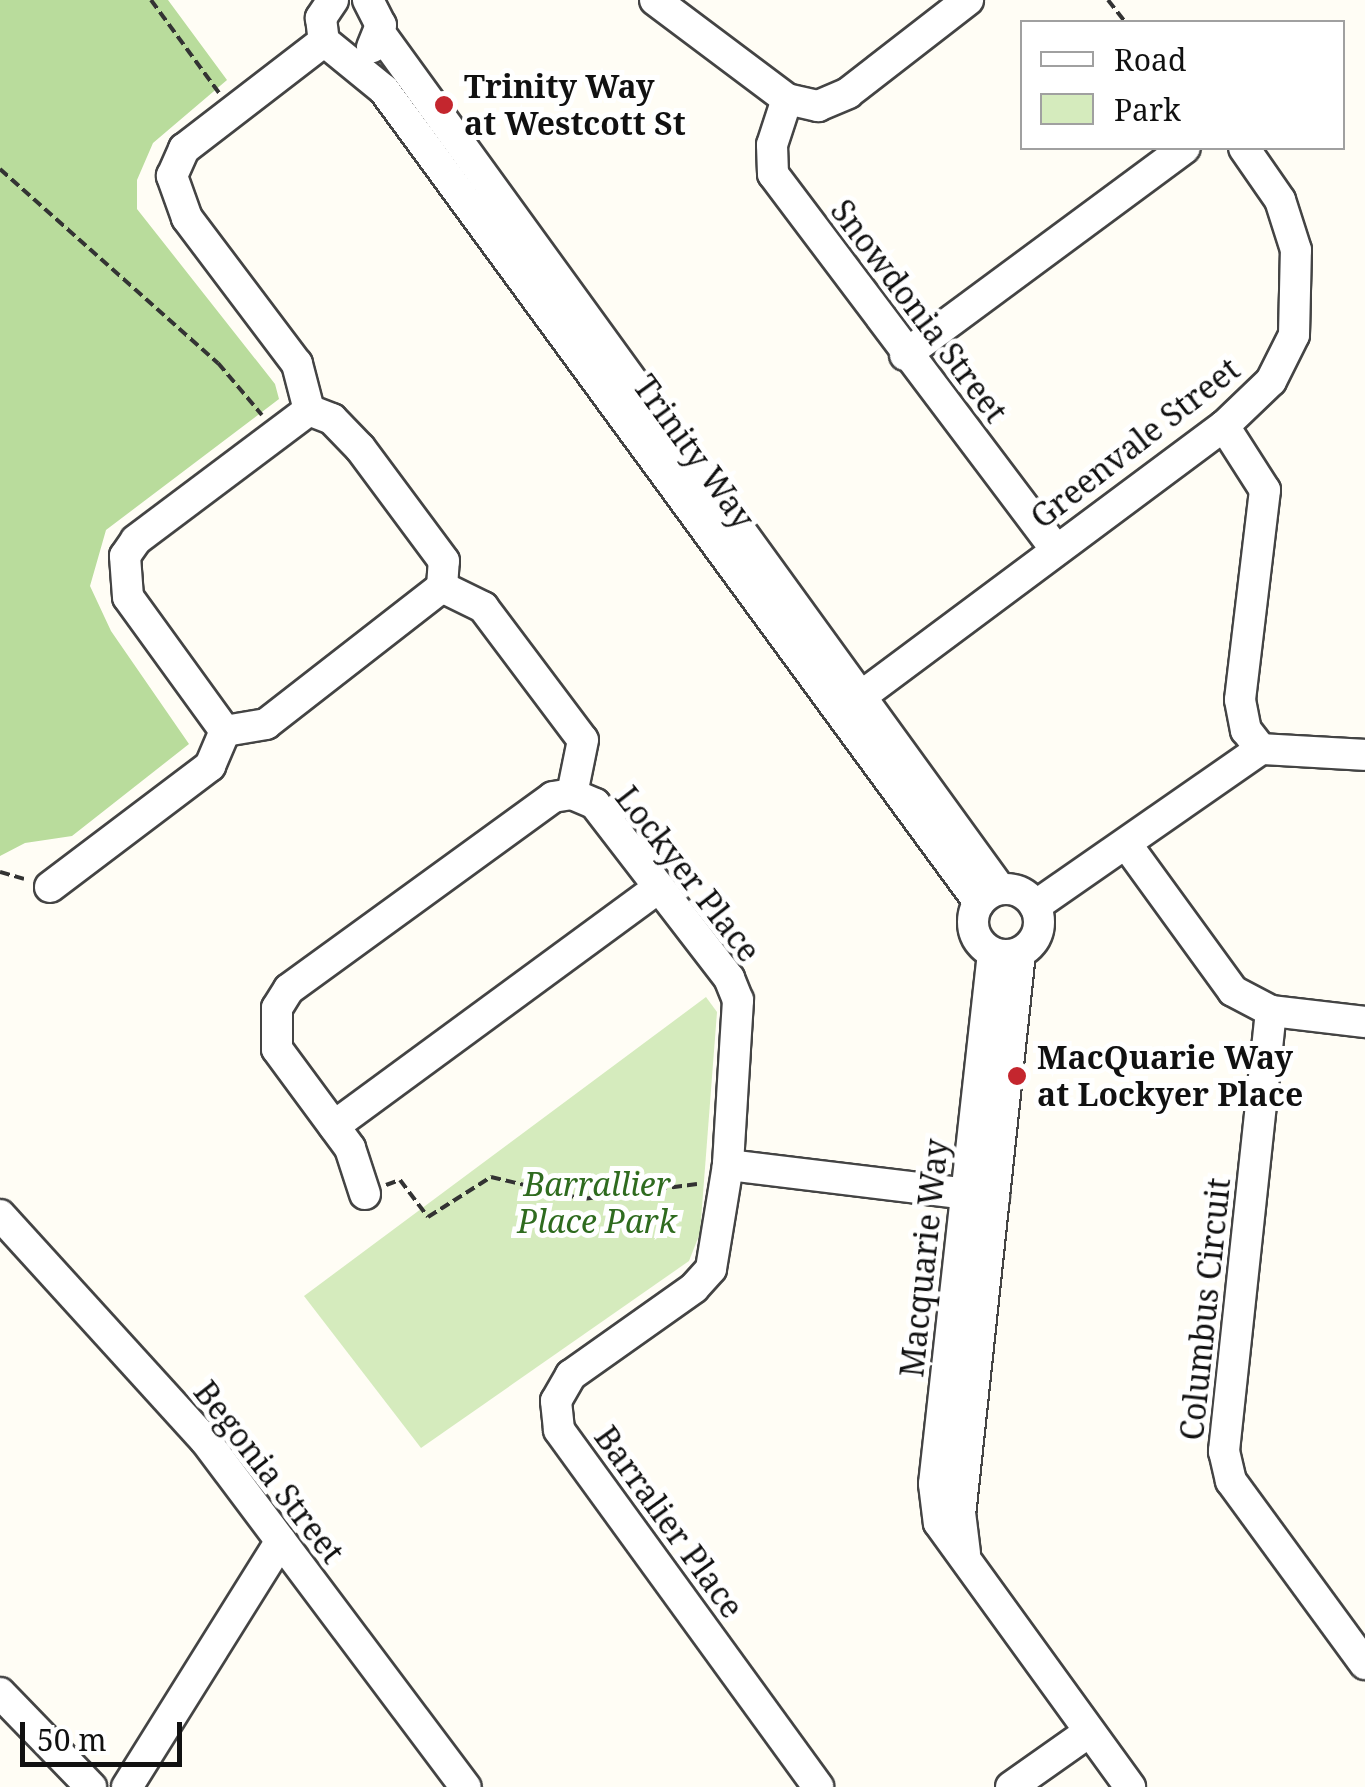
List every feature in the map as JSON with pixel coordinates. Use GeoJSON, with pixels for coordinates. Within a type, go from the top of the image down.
{"type":"FeatureCollection","features":[{"type":"Feature","properties":{"kind":"street"},"geometry":{"type":"LineString","coordinates":[[655,0],[787,99],[818,106],[848,93],[968,0]]}},
{"type":"Feature","properties":{"kind":"street","name":"Trinity Way"},"geometry":{"type":"LineString","coordinates":[[325,23],[370,49],[378,10]]}},
{"type":"Feature","properties":{"kind":"street","name":"Trinity Way"},"geometry":{"type":"LineString","coordinates":[[378,10],[852,703],[990,896]]}},
{"type":"Feature","properties":{"kind":"street"},"geometry":{"type":"LineString","coordinates":[[308,410],[297,364],[174,192],[176,160],[234,112],[325,23]]}},
{"type":"Feature","properties":{"kind":"street","name":"Trinity Way"},"geometry":{"type":"LineString","coordinates":[[325,23],[384,90],[852,703]]}},
{"type":"Feature","properties":{"kind":"street","name":"Snowdonia Street"},"geometry":{"type":"LineString","coordinates":[[787,99],[772,145],[774,174],[905,355],[1056,550]]}},
{"type":"Feature","properties":{"kind":"street"},"geometry":{"type":"LineString","coordinates":[[905,355],[1182,150]]}},
{"type":"Feature","properties":{"kind":"street","name":"Greenvale Street"},"geometry":{"type":"LineString","coordinates":[[852,703],[1224,426],[1271,381],[1294,334],[1299,295],[1296,250],[1280,200],[1248,150]]}},
{"type":"Feature","properties":{"kind":"street"},"geometry":{"type":"LineString","coordinates":[[225,731],[128,597],[126,556],[136,540],[308,410]]}},
{"type":"Feature","properties":{"kind":"street"},"geometry":{"type":"LineString","coordinates":[[225,731],[266,724],[442,586],[444,561],[360,448],[332,419],[308,410]]}},
{"type":"Feature","properties":{"kind":"street"},"geometry":{"type":"LineString","coordinates":[[1224,426],[1264,490],[1240,700],[1246,730],[1260,749]]}},
{"type":"Feature","properties":{"kind":"street"},"geometry":{"type":"LineString","coordinates":[[442,586],[483,607],[583,740],[572,794]]}},
{"type":"Feature","properties":{"kind":"street"},"geometry":{"type":"LineString","coordinates":[[50,887],[210,766],[225,731]]}},
{"type":"Feature","properties":{"kind":"street"},"geometry":{"type":"LineString","coordinates":[[1006,953],[1038,933],[1035,906],[1260,749],[1365,756]]}},
{"type":"Feature","properties":{"kind":"street","name":"Lockyer Place"},"geometry":{"type":"LineString","coordinates":[[365,1194],[350,1148],[278,1049],[277,1008],[289,989],[553,797],[572,794],[595,804],[729,978],[738,1000],[724,1174]]}},
{"type":"Feature","properties":{"kind":"street"},"geometry":{"type":"LineString","coordinates":[[1127,845],[1232,991],[1271,1012],[1365,1022]]}},
{"type":"Feature","properties":{"kind":"street"},"geometry":{"type":"LineString","coordinates":[[334,1126],[659,886]]}},
{"type":"Feature","properties":{"kind":"street","name":"Trinity Way"},"geometry":{"type":"LineString","coordinates":[[990,896],[1020,892],[1035,906]]}},
{"type":"Feature","properties":{"kind":"street","name":"Trinity Way"},"geometry":{"type":"LineString","coordinates":[[990,896],[974,931],[1006,953]]}},
{"type":"Feature","properties":{"kind":"street","name":"Macquarie Way"},"geometry":{"type":"LineString","coordinates":[[1006,953],[980,1195],[960,1515],[966,1561],[1130,1787]]}},
{"type":"Feature","properties":{"kind":"street","name":"Columbus Circuit"},"geometry":{"type":"LineString","coordinates":[[1271,1012],[1226,1467],[1365,1664]]}},
{"type":"Feature","properties":{"kind":"street"},"geometry":{"type":"LineString","coordinates":[[724,1174],[980,1195]]}},
{"type":"Feature","properties":{"kind":"street","name":"Barralier Place"},"geometry":{"type":"LineString","coordinates":[[724,1174],[720,1246],[711,1269],[694,1288],[571,1375],[556,1401],[559,1430],[818,1787]]}},
{"type":"Feature","properties":{"kind":"street","name":"Begonia Street"},"geometry":{"type":"LineString","coordinates":[[0,1215],[205,1440],[466,1787]]}},
{"type":"Feature","properties":{"kind":"street"},"geometry":{"type":"LineString","coordinates":[[126,1787],[281,1541]]}},
{"type":"Feature","properties":{"kind":"street"},"geometry":{"type":"LineString","coordinates":[[0,1694],[92,1787]]}},
{"type":"Feature","properties":{"kind":"street"},"geometry":{"type":"LineString","coordinates":[[1011,1787],[1090,1732]]}},
{"type":"Feature","properties":{"kind":"path"},"geometry":{"type":"LineString","coordinates":[[151,0],[234,112]]}},
{"type":"Feature","properties":{"kind":"path"},"geometry":{"type":"LineString","coordinates":[[1108,0],[1123,20]]}},
{"type":"Feature","properties":{"kind":"path"},"geometry":{"type":"LineString","coordinates":[[0,169],[218,363],[278,436]]}},
{"type":"Feature","properties":{"kind":"path"},"geometry":{"type":"LineString","coordinates":[[365,1194],[400,1180],[428,1217],[491,1177],[583,1199],[724,1174]]}},
{"type":"Feature","properties":{"kind":"green space"},"geometry":{"type":"Polygon","coordinates":[[[0,0],[168,0],[227,80],[153,143],[137,180],[137,209],[275,384],[279,399],[106,530],[90,586],[111,631],[189,744],[72,836],[25,843],[0,856],[0,0]]]}},
{"type":"Feature","properties":{"kind":"green space","name":"Barrallier Place Park"},"geometry":{"type":"Polygon","coordinates":[[[706,997],[717,1012],[700,1233],[689,1261],[421,1448],[304,1296],[706,997]]]}},
{"type":"Feature","properties":{"kind":"place","name":"Trinity Way at Westcott St"},"geometry":{"type":"Point","coordinates":[444,105]}},
{"type":"Feature","properties":{"kind":"place","name":"MacQuarie Way at Lockyer Place"},"geometry":{"type":"Point","coordinates":[1017,1076]}}]}
